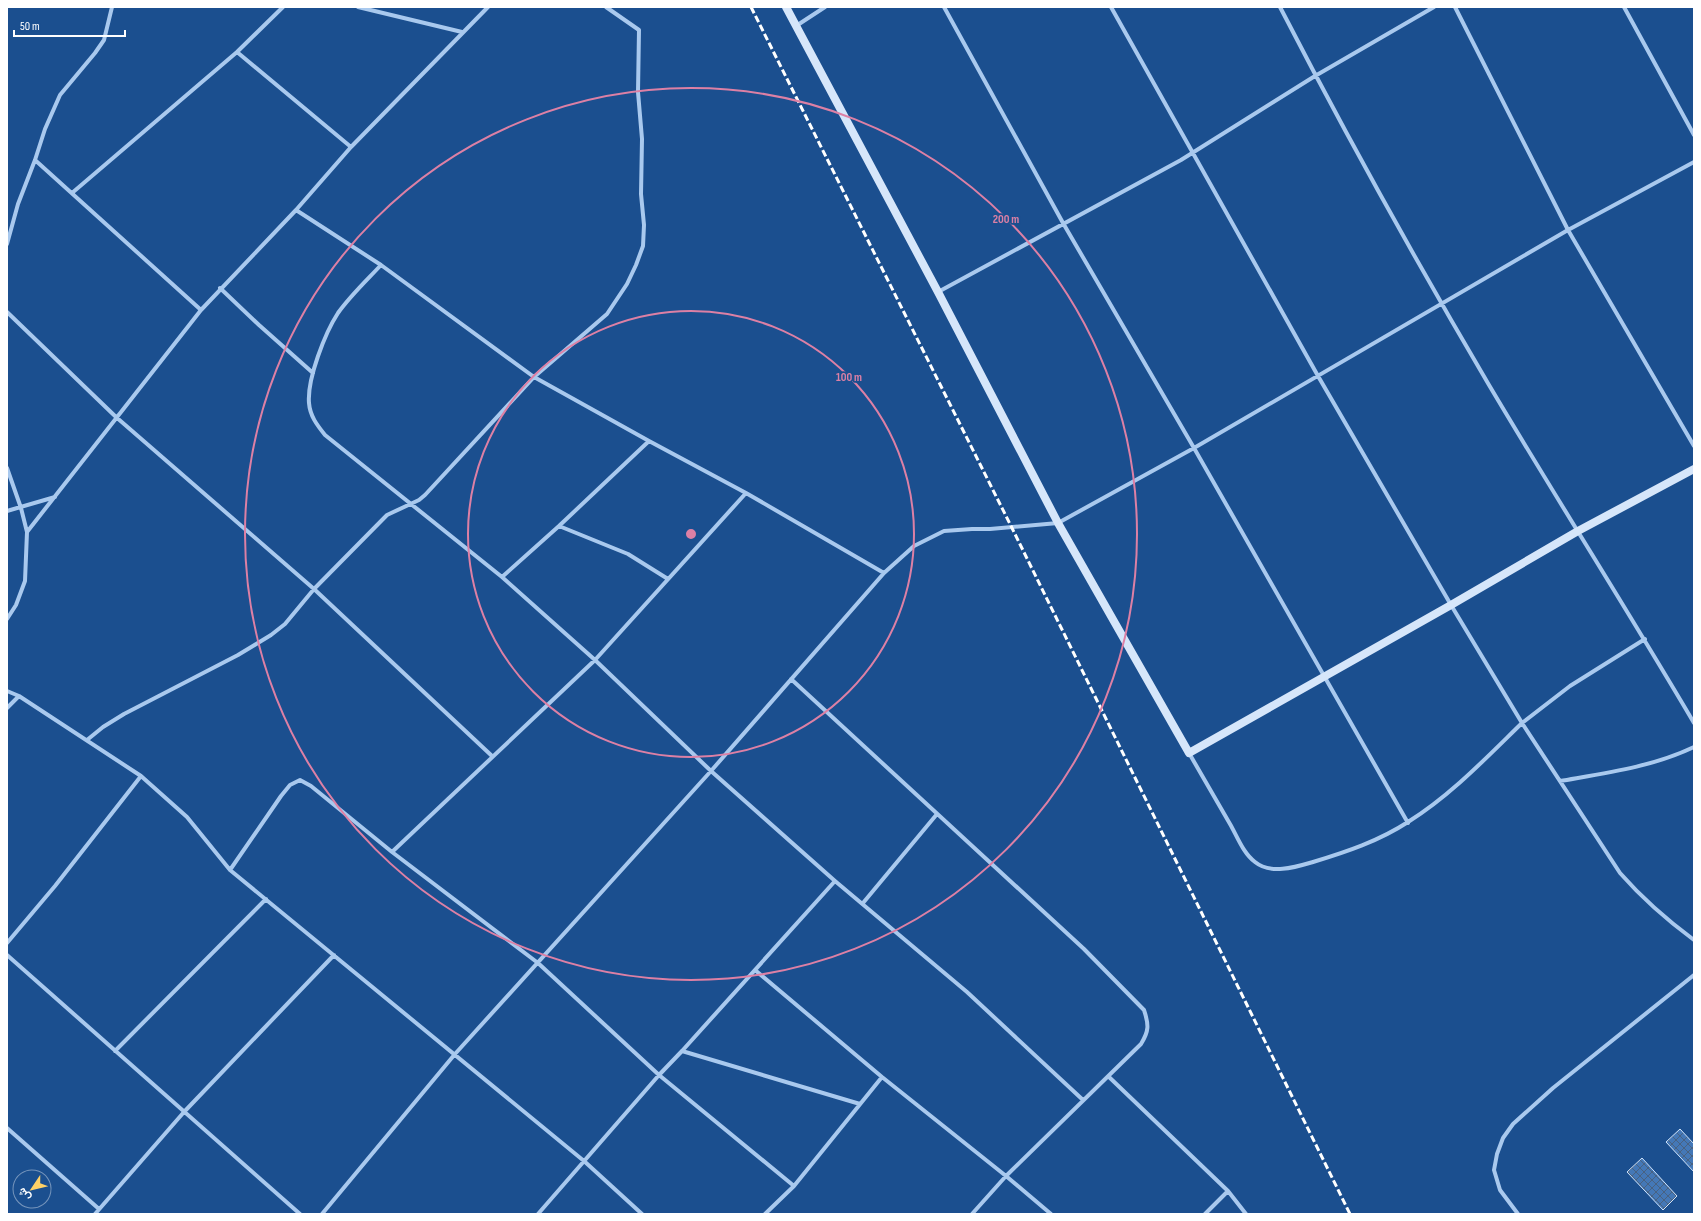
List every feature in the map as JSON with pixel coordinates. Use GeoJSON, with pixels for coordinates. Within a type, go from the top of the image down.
{"type":"FeatureCollection","features":[{"type":"Feature","properties":{"kind":"main road"},"geometry":{"type":"LineString","coordinates":[[786,7],[938,292],[1058,523],[1189,752],[1452,605],[1578,531],[1694,469]]}},
{"type":"Feature","properties":{"kind":"street"},"geometry":{"type":"LineString","coordinates":[[7,244],[18,204],[45,129],[60,95],[104,40],[112,7]]}},
{"type":"Feature","properties":{"kind":"street"},"geometry":{"type":"LineString","coordinates":[[72,194],[237,52],[283,7]]}},
{"type":"Feature","properties":{"kind":"street"},"geometry":{"type":"LineString","coordinates":[[358,7],[462,32]]}},
{"type":"Feature","properties":{"kind":"street"},"geometry":{"type":"LineString","coordinates":[[27,532],[200,310],[296,210],[351,147],[488,7]]}},
{"type":"Feature","properties":{"kind":"street"},"geometry":{"type":"LineString","coordinates":[[87,740],[103,727],[124,714],[238,655],[271,635],[284,624],[314,589],[387,515],[419,500],[430,490],[534,377],[607,314],[627,284],[636,264],[643,246],[644,225],[641,194],[642,138],[638,92],[639,30],[606,7]]}},
{"type":"Feature","properties":{"kind":"street"},"geometry":{"type":"LineString","coordinates":[[795,26],[825,7]]}},
{"type":"Feature","properties":{"kind":"street"},"geometry":{"type":"LineString","coordinates":[[944,7],[1063,223],[1194,448],[1408,823]]}},
{"type":"Feature","properties":{"kind":"street"},"geometry":{"type":"LineString","coordinates":[[1111,7],[1318,376],[1522,723],[1620,873],[1639,894],[1668,921],[1694,940]]}},
{"type":"Feature","properties":{"kind":"street"},"geometry":{"type":"LineString","coordinates":[[1280,7],[1316,76],[1441,304],[1645,639],[1694,723]]}},
{"type":"Feature","properties":{"kind":"street"},"geometry":{"type":"LineString","coordinates":[[938,292],[1193,152],[1316,76],[1434,7]]}},
{"type":"Feature","properties":{"kind":"street"},"geometry":{"type":"LineString","coordinates":[[1455,7],[1568,230],[1694,446]]}},
{"type":"Feature","properties":{"kind":"street"},"geometry":{"type":"LineString","coordinates":[[1624,7],[1694,135]]}},
{"type":"Feature","properties":{"kind":"street"},"geometry":{"type":"LineString","coordinates":[[237,52],[351,147]]}},
{"type":"Feature","properties":{"kind":"street"},"geometry":{"type":"LineString","coordinates":[[35,160],[200,310]]}},
{"type":"Feature","properties":{"kind":"street"},"geometry":{"type":"LineString","coordinates":[[322,1214],[455,1054],[711,771],[884,573],[914,546],[944,531],[990,529],[1058,523],[1194,448],[1568,230],[1694,162]]}},
{"type":"Feature","properties":{"kind":"street"},"geometry":{"type":"LineString","coordinates":[[296,210],[381,265],[534,377],[746,493],[884,573]]}},
{"type":"Feature","properties":{"kind":"street"},"geometry":{"type":"LineString","coordinates":[[381,265],[339,312],[331,326],[313,373],[309,402],[310,411],[317,426],[502,577],[595,660],[711,771],[835,881],[863,903],[966,992],[1083,1100]]}},
{"type":"Feature","properties":{"kind":"street"},"geometry":{"type":"LineString","coordinates":[[220,288],[313,373]]}},
{"type":"Feature","properties":{"kind":"street"},"geometry":{"type":"LineString","coordinates":[[7,312],[116,417],[314,589],[492,756]]}},
{"type":"Feature","properties":{"kind":"street"},"geometry":{"type":"LineString","coordinates":[[502,577],[559,526],[649,441]]}},
{"type":"Feature","properties":{"kind":"street"},"geometry":{"type":"LineString","coordinates":[[7,468],[21,508],[27,532],[25,580],[16,605],[7,619]]}},
{"type":"Feature","properties":{"kind":"street"},"geometry":{"type":"LineString","coordinates":[[392,852],[595,660],[746,493]]}},
{"type":"Feature","properties":{"kind":"street"},"geometry":{"type":"LineString","coordinates":[[7,511],[55,497]]}},
{"type":"Feature","properties":{"kind":"street"},"geometry":{"type":"LineString","coordinates":[[559,526],[628,554],[668,579]]}},
{"type":"Feature","properties":{"kind":"street"},"geometry":{"type":"LineString","coordinates":[[1189,752],[1243,847],[1255,862],[1269,868],[1284,869],[1340,854],[1378,839],[1408,823],[1434,805],[1464,779],[1522,723],[1570,686],[1645,639]]}},
{"type":"Feature","properties":{"kind":"street"},"geometry":{"type":"LineString","coordinates":[[791,679],[1084,949],[1144,1010],[1148,1023],[1147,1034],[1141,1044],[1006,1176],[972,1214]]}},
{"type":"Feature","properties":{"kind":"street"},"geometry":{"type":"LineString","coordinates":[[7,691],[19,696],[141,776],[187,817],[230,870],[584,1161],[642,1214]]}},
{"type":"Feature","properties":{"kind":"street"},"geometry":{"type":"LineString","coordinates":[[7,708],[19,696]]}},
{"type":"Feature","properties":{"kind":"street"},"geometry":{"type":"LineString","coordinates":[[1560,781],[1649,764],[1694,747]]}},
{"type":"Feature","properties":{"kind":"street"},"geometry":{"type":"LineString","coordinates":[[7,943],[141,776]]}},
{"type":"Feature","properties":{"kind":"street"},"geometry":{"type":"LineString","coordinates":[[230,870],[281,796],[290,785],[300,780],[322,793],[392,852],[538,963],[658,1075],[794,1186]]}},
{"type":"Feature","properties":{"kind":"street"},"geometry":{"type":"LineString","coordinates":[[863,903],[937,814]]}},
{"type":"Feature","properties":{"kind":"street"},"geometry":{"type":"LineString","coordinates":[[538,1214],[658,1075],[682,1052],[835,881]]}},
{"type":"Feature","properties":{"kind":"street"},"geometry":{"type":"LineString","coordinates":[[115,1051],[266,899]]}},
{"type":"Feature","properties":{"kind":"street"},"geometry":{"type":"LineString","coordinates":[[7,955],[300,1214]]}},
{"type":"Feature","properties":{"kind":"street"},"geometry":{"type":"LineString","coordinates":[[95,1214],[184,1112],[334,955]]}},
{"type":"Feature","properties":{"kind":"street"},"geometry":{"type":"LineString","coordinates":[[755,970],[882,1076],[1006,1176],[1050,1214]]}},
{"type":"Feature","properties":{"kind":"street"},"geometry":{"type":"LineString","coordinates":[[1518,1214],[1500,1190],[1494,1170],[1497,1154],[1503,1138],[1513,1124],[1553,1088],[1694,975]]}},
{"type":"Feature","properties":{"kind":"street"},"geometry":{"type":"LineString","coordinates":[[682,1052],[860,1104]]}},
{"type":"Feature","properties":{"kind":"street"},"geometry":{"type":"LineString","coordinates":[[765,1214],[794,1186],[882,1076]]}},
{"type":"Feature","properties":{"kind":"street"},"geometry":{"type":"LineString","coordinates":[[1109,1076],[1228,1191],[1246,1214]]}},
{"type":"Feature","properties":{"kind":"street"},"geometry":{"type":"LineString","coordinates":[[7,1128],[99,1209]]}},
{"type":"Feature","properties":{"kind":"street"},"geometry":{"type":"LineString","coordinates":[[1206,1214],[1228,1191]]}},
{"type":"Feature","properties":{"kind":"building"},"geometry":{"type":"Polygon","coordinates":[[[1680,1129],[1694,1144],[1694,1172],[1666,1142],[1680,1129]]]}},
{"type":"Feature","properties":{"kind":"building"},"geometry":{"type":"Polygon","coordinates":[[[1642,1158],[1677,1196],[1663,1210],[1627,1172],[1642,1158]]]}},
{"type":"Feature","properties":{"kind":"railway"},"geometry":{"type":"LineString","coordinates":[[751,7],[1011,526],[1350,1214]]}}]}
